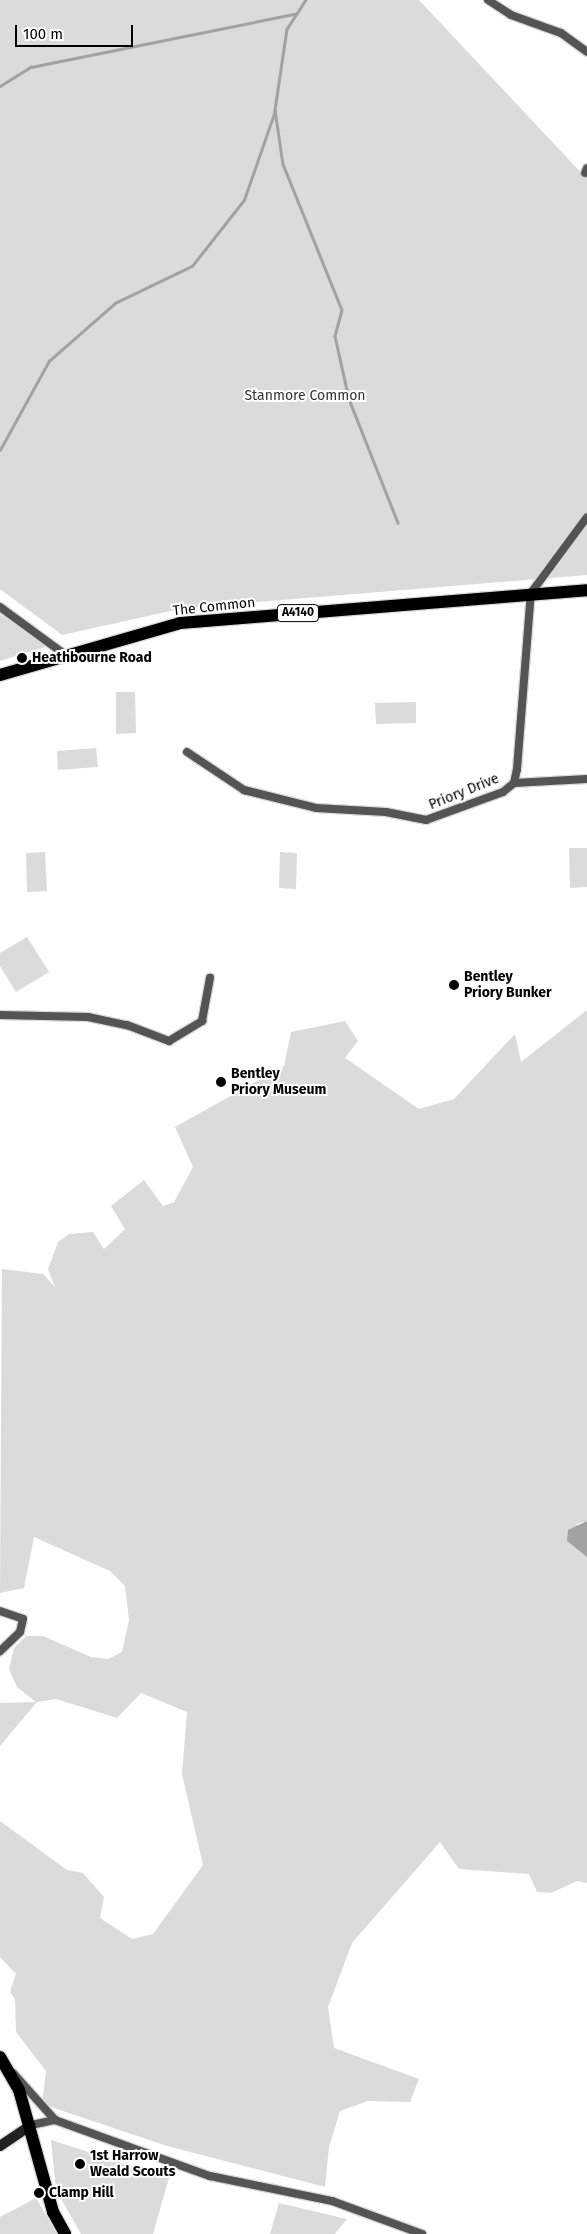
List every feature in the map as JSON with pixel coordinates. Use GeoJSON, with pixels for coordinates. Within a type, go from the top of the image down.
{"type":"FeatureCollection","features":[{"type":"Feature","properties":{"kind":"main road","name":"The Common"},"geometry":{"type":"LineString","coordinates":[[0,674],[69,657],[180,623],[531,593],[587,590]]}},
{"type":"Feature","properties":{"kind":"main road"},"geometry":{"type":"LineString","coordinates":[[0,2057],[9,2070],[31,2125],[53,2212],[65,2234]]}},
{"type":"Feature","properties":{"kind":"street"},"geometry":{"type":"LineString","coordinates":[[488,0],[511,15],[561,33],[587,52]]}},
{"type":"Feature","properties":{"kind":"street"},"geometry":{"type":"LineString","coordinates":[[531,593],[587,517]]}},
{"type":"Feature","properties":{"kind":"street","name":"Priory Drive"},"geometry":{"type":"LineString","coordinates":[[187,752],[244,790],[273,801],[386,812],[418,820],[503,792],[514,783],[531,593]]}},
{"type":"Feature","properties":{"kind":"street"},"geometry":{"type":"LineString","coordinates":[[0,607],[69,657]]}},
{"type":"Feature","properties":{"kind":"street"},"geometry":{"type":"LineString","coordinates":[[514,783],[587,779]]}},
{"type":"Feature","properties":{"kind":"street"},"geometry":{"type":"LineString","coordinates":[[0,1015],[102,1019],[169,1042],[204,1017],[210,978]]}},
{"type":"Feature","properties":{"kind":"street"},"geometry":{"type":"LineString","coordinates":[[0,1611],[23,1619],[20,1632],[0,1652]]}},
{"type":"Feature","properties":{"kind":"street"},"geometry":{"type":"LineString","coordinates":[[9,2070],[55,2120],[210,2176],[332,2201],[422,2234]]}},
{"type":"Feature","properties":{"kind":"street"},"geometry":{"type":"LineString","coordinates":[[0,2146],[31,2125],[55,2120]]}},
{"type":"Feature","properties":{"kind":"green space","name":"Stanmore Common"},"geometry":{"type":"Polygon","coordinates":[[[0,0],[419,0],[587,179],[587,575],[184,608],[62,635],[0,589],[0,0]]]}},
{"type":"Feature","properties":{"kind":"green space"},"geometry":{"type":"Polygon","coordinates":[[[0,614],[42,642],[45,647],[0,661],[0,614]]]}},
{"type":"Feature","properties":{"kind":"green space"},"geometry":{"type":"Polygon","coordinates":[[[116,692],[135,692],[136,733],[116,734],[116,692]]]}},
{"type":"Feature","properties":{"kind":"green space"},"geometry":{"type":"Polygon","coordinates":[[[416,702],[416,723],[376,724],[375,703],[416,702]]]}},
{"type":"Feature","properties":{"kind":"green space"},"geometry":{"type":"Polygon","coordinates":[[[96,748],[98,767],[58,770],[57,751],[96,748]]]}},
{"type":"Feature","properties":{"kind":"green space"},"geometry":{"type":"Polygon","coordinates":[[[569,848],[587,848],[587,887],[570,888],[569,848]]]}},
{"type":"Feature","properties":{"kind":"green space"},"geometry":{"type":"Polygon","coordinates":[[[45,852],[47,891],[27,892],[26,853],[45,852]]]}},
{"type":"Feature","properties":{"kind":"green space"},"geometry":{"type":"Polygon","coordinates":[[[280,852],[297,853],[296,889],[279,888],[280,852]]]}},
{"type":"Feature","properties":{"kind":"green space"},"geometry":{"type":"Polygon","coordinates":[[[27,937],[49,972],[16,992],[0,966],[0,953],[27,937]]]}},
{"type":"Feature","properties":{"kind":"green space"},"geometry":{"type":"Polygon","coordinates":[[[587,1010],[587,1521],[577,1524],[587,1557],[587,1883],[577,1881],[551,1893],[537,1892],[529,1874],[459,1869],[440,1842],[352,1943],[328,2007],[334,2048],[419,2079],[410,2102],[368,2101],[340,2111],[329,2147],[325,2187],[167,2146],[42,2104],[46,2071],[16,2032],[15,1999],[10,1992],[16,1974],[0,1957],[0,1821],[67,1870],[83,1873],[104,1897],[100,1918],[132,1939],[153,1934],[203,1865],[182,1774],[187,1712],[141,1693],[117,1718],[56,1699],[37,1702],[0,1746],[0,1703],[36,1702],[17,1687],[9,1669],[14,1648],[26,1636],[43,1636],[91,1657],[108,1659],[122,1652],[129,1620],[125,1586],[110,1571],[34,1537],[24,1588],[0,1593],[2,1269],[43,1274],[55,1287],[48,1269],[58,1242],[69,1234],[93,1232],[104,1249],[125,1229],[111,1206],[144,1180],[163,1206],[174,1202],[193,1167],[175,1127],[284,1066],[291,1032],[345,1021],[358,1041],[345,1058],[419,1109],[454,1099],[515,1034],[521,1062],[587,1010]]]}},
{"type":"Feature","properties":{"kind":"green space"},"geometry":{"type":"Polygon","coordinates":[[[51,2140],[169,2178],[153,2234],[81,2234],[56,2190],[51,2140]]]}},
{"type":"Feature","properties":{"kind":"green space"},"geometry":{"type":"Polygon","coordinates":[[[36,2198],[57,2234],[0,2234],[0,2217],[36,2198]]]}},
{"type":"Feature","properties":{"kind":"green space"},"geometry":{"type":"Polygon","coordinates":[[[279,2203],[347,2219],[335,2234],[270,2234],[279,2203]]]}},
{"type":"Feature","properties":{"kind":"shaded area"},"geometry":{"type":"Polygon","coordinates":[[[587,1521],[587,1557],[567,1541],[568,1530],[587,1521]]]}},
{"type":"Feature","properties":{"kind":"waterway"},"geometry":{"type":"LineString","coordinates":[[306,0],[287,29],[275,110],[283,164],[342,310],[335,336],[349,399],[398,523]]}},
{"type":"Feature","properties":{"kind":"waterway"},"geometry":{"type":"LineString","coordinates":[[0,86],[31,67],[295,14]]}},
{"type":"Feature","properties":{"kind":"waterway"},"geometry":{"type":"LineString","coordinates":[[0,450],[49,361],[115,303],[192,266],[244,200],[275,111]]}},
{"type":"Feature","properties":{"kind":"place","name":"Heathbourne Road"},"geometry":{"type":"Point","coordinates":[22,658]}},
{"type":"Feature","properties":{"kind":"place","name":"Bentley Priory Bunker"},"geometry":{"type":"Point","coordinates":[454,985]}},
{"type":"Feature","properties":{"kind":"place","name":"Bentley Priory Museum"},"geometry":{"type":"Point","coordinates":[221,1082]}},
{"type":"Feature","properties":{"kind":"place","name":"1st Harrow Weald Scouts"},"geometry":{"type":"Point","coordinates":[80,2164]}},
{"type":"Feature","properties":{"kind":"place","name":"Clamp Hill"},"geometry":{"type":"Point","coordinates":[39,2193]}}]}
